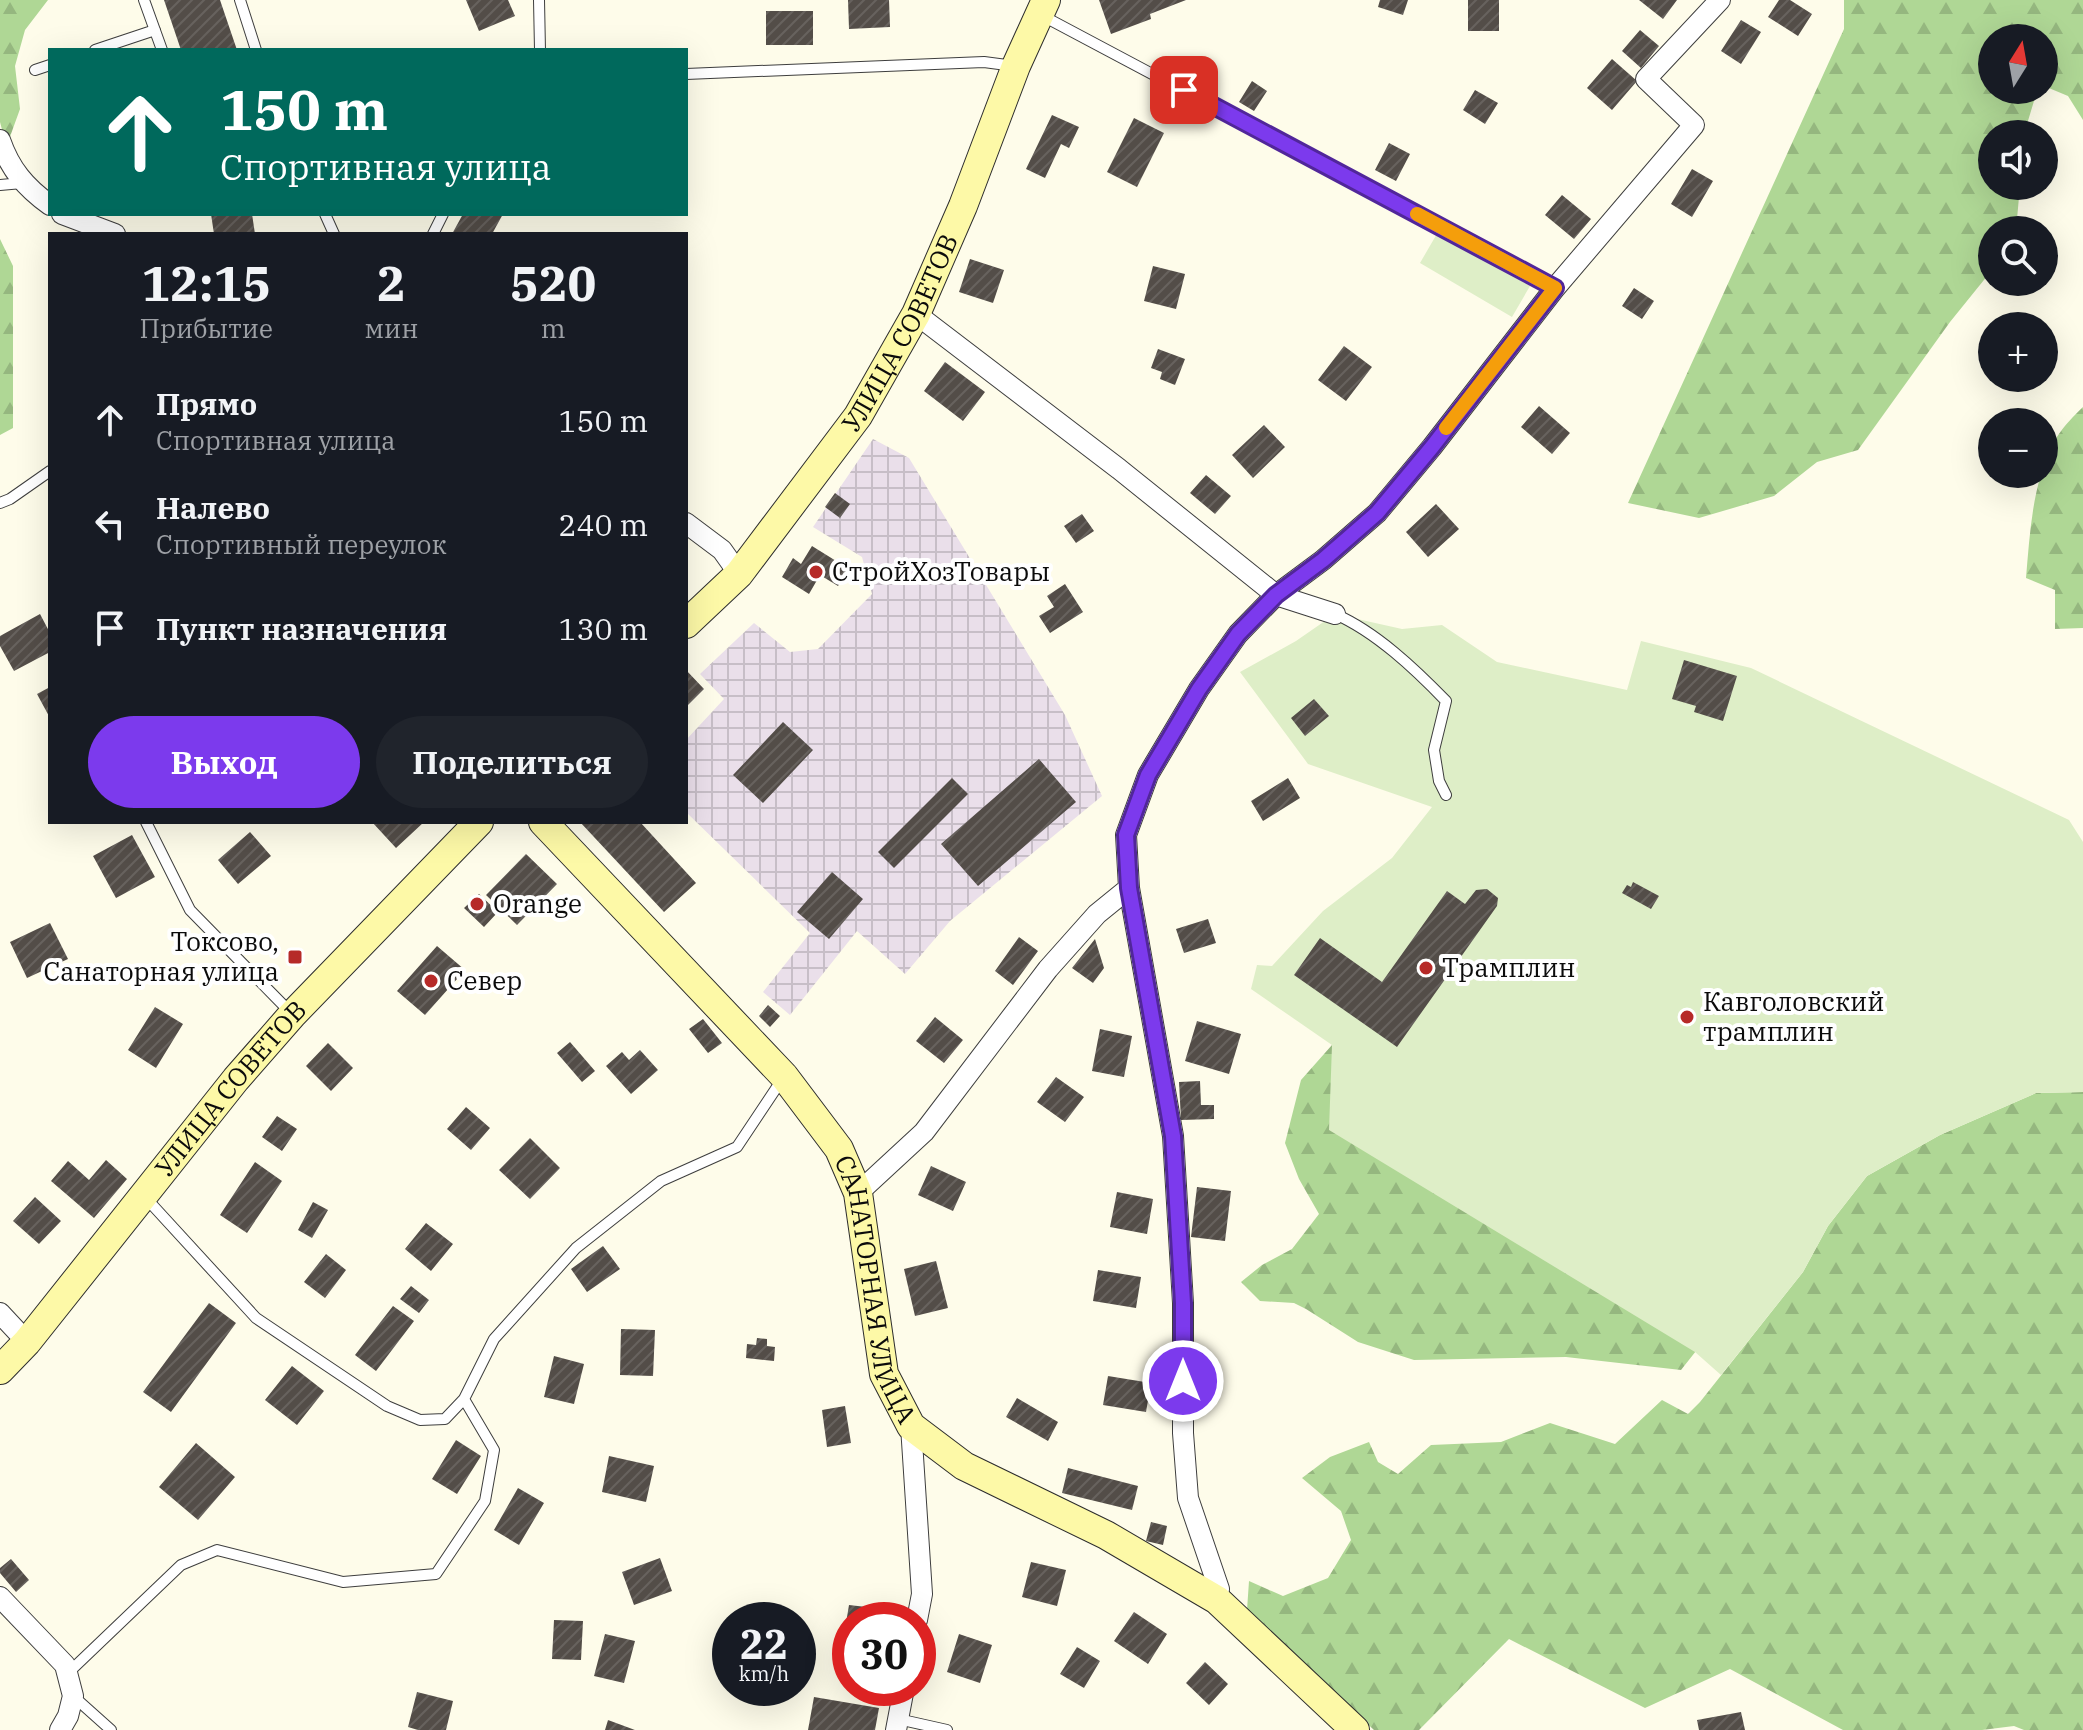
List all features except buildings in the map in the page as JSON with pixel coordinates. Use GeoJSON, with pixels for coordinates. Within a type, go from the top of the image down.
{"type":"FeatureCollection","features":[{"type":"Feature","properties":{"kind":"main road","name":"УЛИЦА СОВЕТОВ"},"geometry":{"type":"LineString","coordinates":[[688,622],[739,574],[858,416],[916,314],[1043,7]]}},
{"type":"Feature","properties":{"kind":"main road","name":"УЛИЦА СОВЕТОВ"},"geometry":{"type":"LineString","coordinates":[[0,1370],[27,1342],[236,1079],[292,1015],[477,824]]}},
{"type":"Feature","properties":{"kind":"main road","name":"САНАТОРНАЯ УЛИЦА"},"geometry":{"type":"LineString","coordinates":[[545,824],[784,1076],[839,1149],[858,1193],[884,1374],[911,1426],[964,1466],[1106,1535],[1217,1600],[1355,1730]]}},
{"type":"Feature","properties":{"kind":"street"},"geometry":{"type":"LineString","coordinates":[[1217,1600],[1219,1589],[1188,1498],[1183,1433],[1183,1303],[1173,1136],[1129,888],[1126,835],[1148,775],[1199,689],[1238,634],[1276,595],[1323,560],[1377,513],[1555,288],[1694,125],[1646,79],[1720,0]]}},
{"type":"Feature","properties":{"kind":"street"},"geometry":{"type":"LineString","coordinates":[[1,148],[22,183],[47,200]]}},
{"type":"Feature","properties":{"kind":"street"},"geometry":{"type":"LineString","coordinates":[[67,216],[110,232]]}},
{"type":"Feature","properties":{"kind":"street"},"geometry":{"type":"LineString","coordinates":[[916,314],[1119,469],[1276,595],[1335,614]]}},
{"type":"Feature","properties":{"kind":"street"},"geometry":{"type":"LineString","coordinates":[[688,524],[722,550],[739,574]]}},
{"type":"Feature","properties":{"kind":"street"},"geometry":{"type":"LineString","coordinates":[[858,1193],[924,1132],[1048,969],[1097,914],[1129,888]]}},
{"type":"Feature","properties":{"kind":"street"},"geometry":{"type":"LineString","coordinates":[[0,1313],[27,1342]]}},
{"type":"Feature","properties":{"kind":"street"},"geometry":{"type":"LineString","coordinates":[[911,1426],[920,1602]]}},
{"type":"Feature","properties":{"kind":"street"},"geometry":{"type":"LineString","coordinates":[[0,1597],[65,1665],[73,1696],[68,1716],[60,1730]]}},
{"type":"Feature","properties":{"kind":"lane"},"geometry":{"type":"LineString","coordinates":[[144,0],[161,48]]}},
{"type":"Feature","properties":{"kind":"lane"},"geometry":{"type":"LineString","coordinates":[[240,0],[255,48]]}},
{"type":"Feature","properties":{"kind":"lane"},"geometry":{"type":"LineString","coordinates":[[539,0],[540,48]]}},
{"type":"Feature","properties":{"kind":"lane"},"geometry":{"type":"LineString","coordinates":[[1043,7],[1072,31],[1555,288]]}},
{"type":"Feature","properties":{"kind":"lane"},"geometry":{"type":"LineString","coordinates":[[101,48],[155,30]]}},
{"type":"Feature","properties":{"kind":"lane"},"geometry":{"type":"LineString","coordinates":[[688,74],[984,62],[1016,66]]}},
{"type":"Feature","properties":{"kind":"lane"},"geometry":{"type":"LineString","coordinates":[[35,70],[48,66]]}},
{"type":"Feature","properties":{"kind":"lane"},"geometry":{"type":"LineString","coordinates":[[0,185],[22,183]]}},
{"type":"Feature","properties":{"kind":"lane"},"geometry":{"type":"LineString","coordinates":[[0,503],[48,472]]}},
{"type":"Feature","properties":{"kind":"lane"},"geometry":{"type":"LineString","coordinates":[[1335,614],[1357,623],[1424,678],[1446,701],[1434,750],[1439,781],[1446,795]]}},
{"type":"Feature","properties":{"kind":"lane"},"geometry":{"type":"LineString","coordinates":[[147,824],[190,910],[292,1015]]}},
{"type":"Feature","properties":{"kind":"lane"},"geometry":{"type":"LineString","coordinates":[[143,1195],[256,1318],[387,1406],[420,1420],[445,1419],[464,1399],[494,1339],[576,1248],[661,1181],[737,1147],[784,1076]]}},
{"type":"Feature","properties":{"kind":"lane"},"geometry":{"type":"LineString","coordinates":[[67,1674],[181,1565],[217,1550],[343,1582],[436,1574],[485,1501],[494,1450],[464,1399]]}},
{"type":"Feature","properties":{"kind":"lane"},"geometry":{"type":"LineString","coordinates":[[73,1696],[111,1730]]}},
{"type":"Feature","properties":{"kind":"lane"},"geometry":{"type":"LineString","coordinates":[[897,1724],[947,1730]]}},
{"type":"Feature","properties":{"kind":"shaded area"},"geometry":{"type":"Polygon","coordinates":[[[873,439],[909,458],[1065,715],[1102,796],[950,921],[905,974],[857,931],[790,1015],[763,992],[810,933],[688,814],[688,738],[724,699],[700,674],[754,623],[790,652],[818,649],[872,594],[862,557],[813,527],[873,439]]]}},
{"type":"Feature","properties":{"kind":"green space"},"geometry":{"type":"Polygon","coordinates":[[[0,0],[48,0],[25,30],[15,66],[20,109],[7,145],[23,173],[6,145],[0,122],[0,0]]]}},
{"type":"Feature","properties":{"kind":"green space"},"geometry":{"type":"Polygon","coordinates":[[[1844,0],[2083,0],[2083,120],[2068,96],[2058,92],[2058,24],[1978,24],[1978,104],[2033,104],[2028,120],[1978,120],[1978,200],[2019,200],[2017,216],[1978,216],[1978,287],[1858,450],[1817,462],[1774,496],[1699,518],[1628,503],[1844,29],[1844,0]]]}},
{"type":"Feature","properties":{"kind":"green space"},"geometry":{"type":"Polygon","coordinates":[[[1438,232],[1530,286],[1512,317],[1420,263],[1438,232]]]}},
{"type":"Feature","properties":{"kind":"green space"},"geometry":{"type":"Polygon","coordinates":[[[0,239],[13,266],[13,428],[0,435],[0,239]]]}},
{"type":"Feature","properties":{"kind":"green space"},"geometry":{"type":"Polygon","coordinates":[[[2083,407],[2083,628],[2055,629],[2055,590],[2026,578],[2038,488],[2058,488],[2058,437],[2083,407]]]}},
{"type":"Feature","properties":{"kind":"green space","name":"Кавголовский трамплин"},"geometry":{"type":"Polygon","coordinates":[[[1335,614],[1402,629],[1442,625],[1497,662],[1627,690],[1641,641],[1751,668],[2069,820],[2083,842],[2083,1092],[2036,1093],[1940,1135],[1867,1176],[1828,1226],[1803,1272],[1721,1375],[1695,1352],[1329,1130],[1332,1045],[1251,989],[1257,965],[1272,966],[1323,911],[1392,858],[1432,807],[1308,764],[1240,672],[1296,641],[1335,614]]]}},
{"type":"Feature","properties":{"kind":"green space"},"geometry":{"type":"Polygon","coordinates":[[[1332,1045],[1711,1332],[1681,1370],[1566,1357],[1414,1360],[1358,1342],[1294,1303],[1260,1301],[1241,1282],[1262,1265],[1292,1249],[1319,1214],[1299,1179],[1285,1143],[1301,1080],[1332,1045]]]}},
{"type":"Feature","properties":{"kind":"green space"},"geometry":{"type":"Polygon","coordinates":[[[2083,1092],[2083,1730],[2024,1730],[2014,1726],[1982,1730],[1843,1730],[1730,1669],[1645,1708],[1509,1639],[1419,1730],[1374,1730],[1247,1610],[1249,1581],[1283,1596],[1328,1578],[1351,1540],[1341,1511],[1302,1478],[1330,1457],[1369,1442],[1378,1462],[1398,1474],[1431,1445],[1501,1442],[1550,1423],[1615,1444],[1662,1400],[1688,1414],[1803,1272],[1828,1226],[1867,1176],[1940,1135],[2036,1093],[2083,1092]]]}},
{"type":"Feature","properties":{"kind":"slow traffic"},"geometry":{"type":"LineString","coordinates":[[1417,214],[1555,288],[1446,428]]}},
{"type":"Feature","properties":{"kind":"place","name":"СтройХозТовары"},"geometry":{"type":"Point","coordinates":[816,572]}},
{"type":"Feature","properties":{"kind":"place","name":"Orange"},"geometry":{"type":"Point","coordinates":[477,904]}},
{"type":"Feature","properties":{"kind":"place","name":"Токсово, Санаторная улица"},"geometry":{"type":"Point","coordinates":[295,957]}},
{"type":"Feature","properties":{"kind":"place","name":"Трамплин"},"geometry":{"type":"Point","coordinates":[1426,968]}},
{"type":"Feature","properties":{"kind":"place","name":"Север"},"geometry":{"type":"Point","coordinates":[431,981]}},
{"type":"Feature","properties":{"kind":"place","name":"Кавголовский трамплин"},"geometry":{"type":"Point","coordinates":[1687,1017]}},
{"type":"Feature","properties":{"kind":"route"},"geometry":{"type":"LineString","coordinates":[[1183,1381],[1183,1303],[1173,1136],[1129,888],[1126,835],[1148,775],[1199,689],[1238,634],[1276,595],[1323,560],[1377,513],[1555,288],[1184,90]]}}]}
